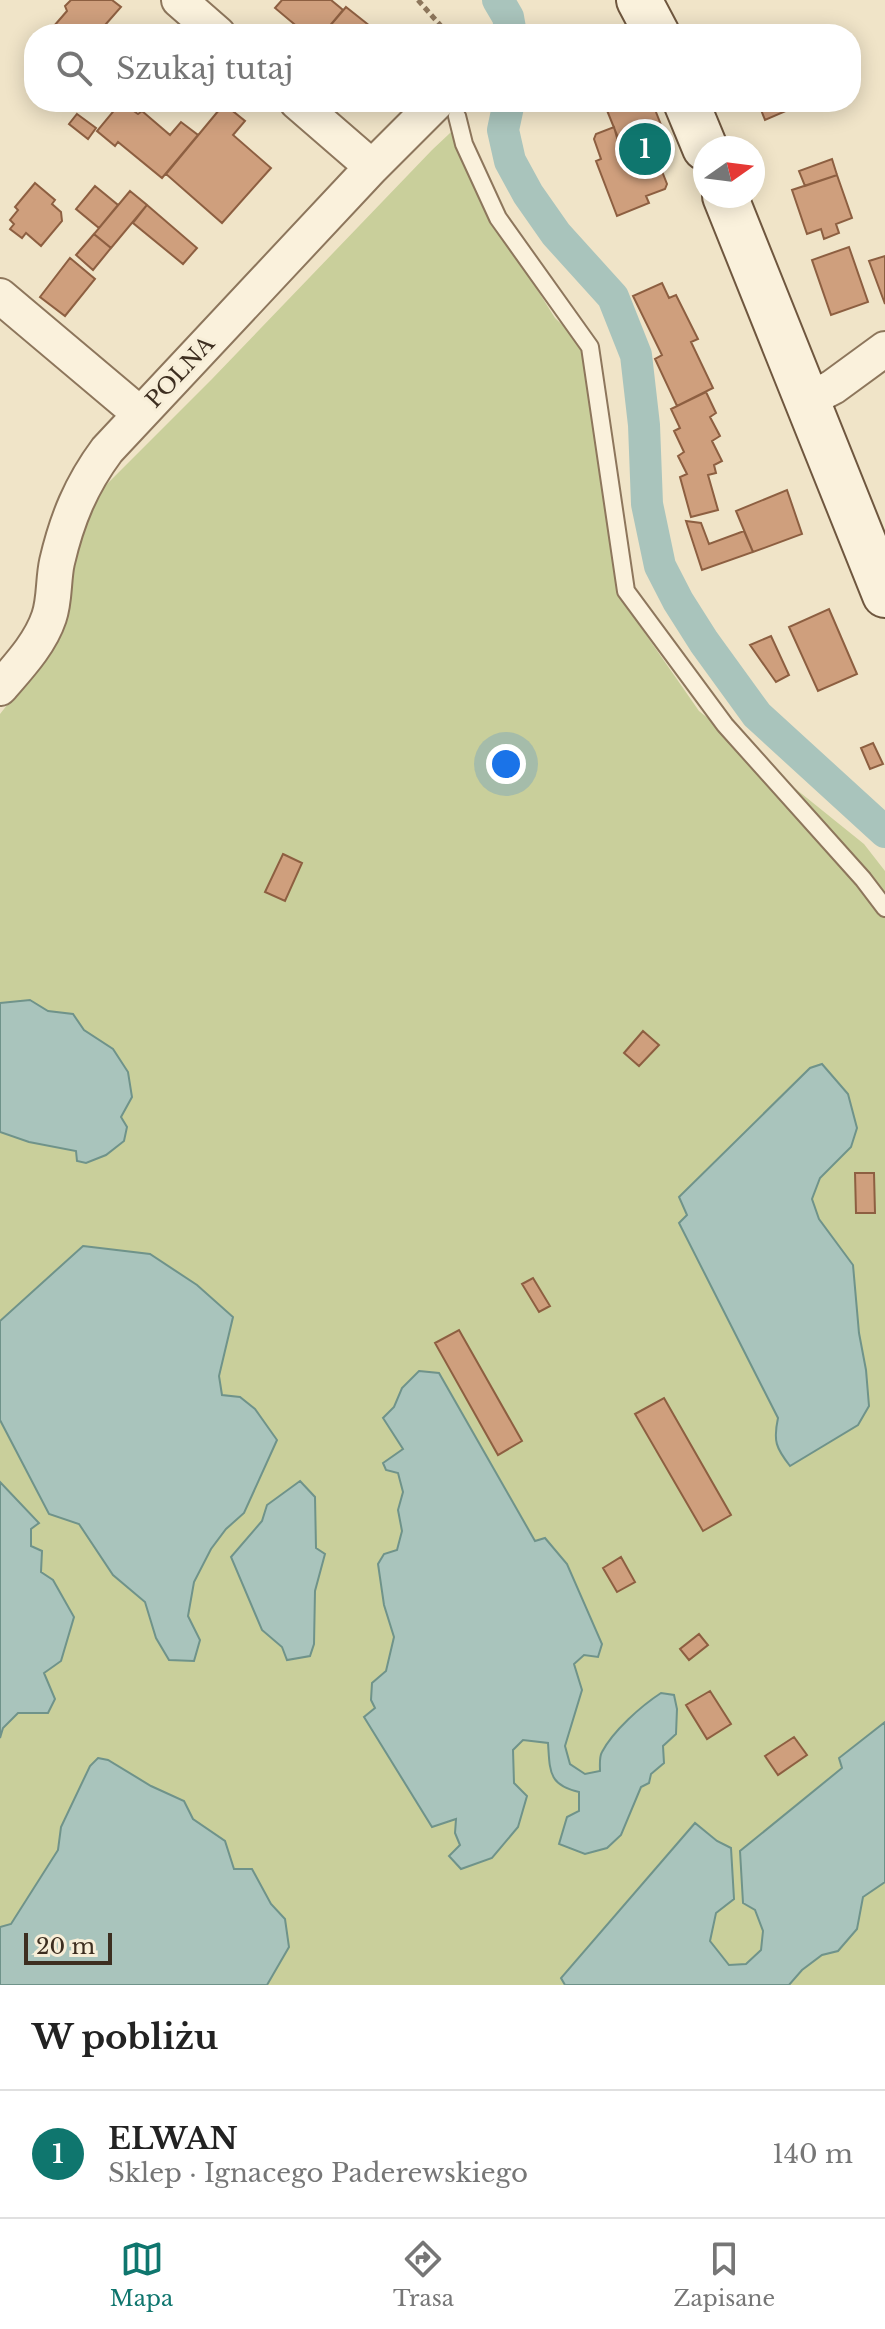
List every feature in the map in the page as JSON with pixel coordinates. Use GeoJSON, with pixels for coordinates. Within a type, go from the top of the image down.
{"type":"FeatureCollection","features":[{"type":"Feature","properties":{"kind":"main road"},"geometry":{"type":"LineString","coordinates":[[690,112],[700,136]]}},
{"type":"Feature","properties":{"kind":"main road"},"geometry":{"type":"LineString","coordinates":[[730,208],[885,595]]}},
{"type":"Feature","properties":{"kind":"street"},"geometry":{"type":"LineString","coordinates":[[179,0],[207,24]]}},
{"type":"Feature","properties":{"kind":"street"},"geometry":{"type":"LineString","coordinates":[[309,112],[372,167]]}},
{"type":"Feature","properties":{"kind":"street","name":"POLNA"},"geometry":{"type":"LineString","coordinates":[[0,688],[38,640],[49,617],[57,562],[74,505],[87,477],[107,450],[372,167],[443,112]]}},
{"type":"Feature","properties":{"kind":"street"},"geometry":{"type":"LineString","coordinates":[[0,296],[140,414]]}},
{"type":"Feature","properties":{"kind":"street"},"geometry":{"type":"LineString","coordinates":[[806,401],[833,387],[885,349]]}},
{"type":"Feature","properties":{"kind":"lane"},"geometry":{"type":"LineString","coordinates":[[448,112],[498,218],[590,347],[626,591],[725,725],[863,879],[885,908]]}},
{"type":"Feature","properties":{"kind":"path"},"geometry":{"type":"LineString","coordinates":[[418,0],[439,24]]}},
{"type":"Feature","properties":{"kind":"green space"},"geometry":{"type":"Polygon","coordinates":[[[467,117],[482,201],[555,318],[593,354],[626,606],[699,711],[864,844],[885,871],[885,1985],[0,1985],[0,714],[53,647],[66,563],[95,496],[467,117]]]}},
{"type":"Feature","properties":{"kind":"water"},"geometry":{"type":"Polygon","coordinates":[[[30,1000],[48,1011],[73,1014],[84,1030],[113,1049],[128,1072],[132,1097],[121,1117],[127,1127],[124,1141],[106,1155],[86,1163],[77,1161],[76,1151],[29,1142],[0,1132],[0,1003],[30,1000]]]}},
{"type":"Feature","properties":{"kind":"water"},"geometry":{"type":"Polygon","coordinates":[[[822,1064],[848,1094],[857,1128],[851,1147],[820,1178],[812,1199],[819,1219],[853,1265],[869,1406],[858,1425],[790,1466],[777,1444],[778,1418],[679,1223],[687,1215],[679,1197],[810,1068],[822,1064]]]}},
{"type":"Feature","properties":{"kind":"water"},"geometry":{"type":"Polygon","coordinates":[[[83,1246],[150,1254],[197,1285],[233,1317],[219,1376],[222,1395],[240,1397],[255,1409],[277,1440],[244,1513],[226,1529],[211,1549],[194,1582],[188,1616],[200,1640],[194,1661],[169,1660],[156,1638],[145,1602],[113,1575],[79,1524],[49,1514],[0,1420],[0,1321],[83,1246]]]}},
{"type":"Feature","properties":{"kind":"water"},"geometry":{"type":"Polygon","coordinates":[[[419,1371],[439,1373],[535,1541],[545,1538],[567,1564],[602,1644],[598,1657],[584,1655],[574,1664],[582,1690],[565,1746],[570,1764],[585,1774],[600,1771],[601,1754],[620,1728],[661,1693],[674,1695],[676,1734],[663,1746],[664,1763],[651,1774],[649,1783],[641,1787],[621,1835],[607,1848],[585,1854],[559,1844],[567,1817],[579,1811],[579,1792],[556,1781],[549,1761],[548,1743],[523,1740],[513,1750],[514,1783],[527,1796],[518,1827],[492,1858],[461,1869],[449,1856],[460,1845],[455,1833],[456,1819],[432,1827],[364,1717],[375,1708],[371,1700],[372,1683],[386,1671],[394,1637],[384,1605],[378,1564],[384,1554],[397,1550],[402,1531],[398,1510],[403,1492],[398,1473],[386,1470],[383,1463],[403,1449],[383,1418],[394,1407],[402,1388],[419,1371]]]}},
{"type":"Feature","properties":{"kind":"water"},"geometry":{"type":"Polygon","coordinates":[[[300,1481],[315,1497],[316,1548],[325,1554],[315,1591],[314,1644],[310,1656],[287,1660],[282,1647],[262,1630],[231,1557],[262,1521],[267,1505],[300,1481]]]}},
{"type":"Feature","properties":{"kind":"water"},"geometry":{"type":"Polygon","coordinates":[[[0,1482],[39,1523],[31,1529],[31,1546],[42,1551],[41,1572],[53,1580],[74,1617],[61,1661],[44,1673],[55,1699],[48,1713],[18,1713],[3,1728],[0,1738],[0,1482]]]}},
{"type":"Feature","properties":{"kind":"water"},"geometry":{"type":"Polygon","coordinates":[[[885,1722],[885,1882],[863,1897],[857,1929],[838,1951],[822,1955],[789,1985],[565,1985],[561,1978],[695,1823],[731,1848],[734,1899],[716,1913],[710,1941],[729,1965],[746,1964],[761,1950],[763,1931],[755,1910],[743,1903],[740,1851],[842,1768],[839,1758],[885,1722]]]}},
{"type":"Feature","properties":{"kind":"water"},"geometry":{"type":"Polygon","coordinates":[[[98,1758],[108,1760],[151,1786],[184,1801],[193,1819],[225,1841],[234,1869],[252,1869],[271,1904],[285,1919],[289,1947],[267,1985],[0,1985],[0,1927],[11,1924],[58,1850],[61,1827],[90,1766],[98,1758]]]}},
{"type":"Feature","properties":{"kind":"building"},"geometry":{"type":"Polygon","coordinates":[[[71,0],[112,0],[121,7],[106,24],[56,24],[67,11],[65,6],[71,0]]]}},
{"type":"Feature","properties":{"kind":"building"},"geometry":{"type":"Polygon","coordinates":[[[282,0],[331,0],[343,10],[331,24],[294,24],[275,8],[282,0]]]}},
{"type":"Feature","properties":{"kind":"building"},"geometry":{"type":"Polygon","coordinates":[[[346,7],[367,24],[332,24],[346,7]]]}},
{"type":"Feature","properties":{"kind":"building"},"geometry":{"type":"Polygon","coordinates":[[[113,112],[143,112],[170,135],[181,122],[198,135],[162,178],[118,142],[115,146],[97,131],[113,112]]]}},
{"type":"Feature","properties":{"kind":"building"},"geometry":{"type":"Polygon","coordinates":[[[217,112],[234,112],[245,121],[233,135],[271,168],[222,223],[166,174],[217,112]]]}},
{"type":"Feature","properties":{"kind":"building"},"geometry":{"type":"Polygon","coordinates":[[[608,112],[656,112],[665,135],[621,152],[608,112]]]}},
{"type":"Feature","properties":{"kind":"building"},"geometry":{"type":"Polygon","coordinates":[[[762,112],[784,112],[765,120],[762,112]]]}},
{"type":"Feature","properties":{"kind":"building"},"geometry":{"type":"Polygon","coordinates":[[[77,114],[96,128],[88,139],[69,124],[77,114]]]}},
{"type":"Feature","properties":{"kind":"building"},"geometry":{"type":"Polygon","coordinates":[[[614,127],[621,152],[650,141],[667,184],[665,189],[646,196],[649,203],[617,216],[596,161],[601,159],[594,139],[596,134],[614,127]]]}},
{"type":"Feature","properties":{"kind":"building"},"geometry":{"type":"Polygon","coordinates":[[[832,159],[837,175],[805,186],[799,171],[832,159]]]}},
{"type":"Feature","properties":{"kind":"building"},"geometry":{"type":"Polygon","coordinates":[[[837,175],[852,218],[836,224],[839,233],[824,239],[821,229],[807,234],[792,190],[837,175]]]}},
{"type":"Feature","properties":{"kind":"building"},"geometry":{"type":"Polygon","coordinates":[[[35,183],[55,200],[52,204],[61,212],[62,221],[41,246],[26,233],[22,238],[10,229],[14,224],[10,220],[18,210],[15,207],[35,183]]]}},
{"type":"Feature","properties":{"kind":"building"},"geometry":{"type":"Polygon","coordinates":[[[95,186],[118,205],[99,228],[76,209],[95,186]]]}},
{"type":"Feature","properties":{"kind":"building"},"geometry":{"type":"Polygon","coordinates":[[[130,191],[147,205],[111,248],[94,234],[130,191]]]}},
{"type":"Feature","properties":{"kind":"building"},"geometry":{"type":"Polygon","coordinates":[[[147,205],[197,248],[183,264],[133,223],[147,205]]]}},
{"type":"Feature","properties":{"kind":"building"},"geometry":{"type":"Polygon","coordinates":[[[94,234],[111,248],[93,270],[76,255],[94,234]]]}},
{"type":"Feature","properties":{"kind":"building"},"geometry":{"type":"Polygon","coordinates":[[[849,247],[868,302],[831,315],[812,260],[849,247]]]}},
{"type":"Feature","properties":{"kind":"building"},"geometry":{"type":"Polygon","coordinates":[[[885,256],[885,304],[869,261],[885,256]]]}},
{"type":"Feature","properties":{"kind":"building"},"geometry":{"type":"Polygon","coordinates":[[[70,258],[95,279],[65,316],[40,297],[70,258]]]}},
{"type":"Feature","properties":{"kind":"building"},"geometry":{"type":"Polygon","coordinates":[[[662,283],[669,298],[676,295],[698,339],[691,342],[713,388],[677,406],[655,359],[662,355],[633,296],[662,283]]]}},
{"type":"Feature","properties":{"kind":"building"},"geometry":{"type":"Polygon","coordinates":[[[706,392],[716,413],[710,417],[720,436],[712,441],[722,461],[714,465],[716,473],[708,475],[718,510],[691,517],[680,477],[687,474],[678,456],[684,452],[674,431],[680,428],[671,409],[706,392]]]}},
{"type":"Feature","properties":{"kind":"building"},"geometry":{"type":"Polygon","coordinates":[[[787,490],[802,534],[753,552],[736,511],[787,490]]]}},
{"type":"Feature","properties":{"kind":"building"},"geometry":{"type":"Polygon","coordinates":[[[686,521],[701,523],[709,544],[744,531],[753,552],[702,570],[686,521]]]}},
{"type":"Feature","properties":{"kind":"building"},"geometry":{"type":"Polygon","coordinates":[[[829,609],[857,674],[818,691],[789,627],[829,609]]]}},
{"type":"Feature","properties":{"kind":"building"},"geometry":{"type":"Polygon","coordinates":[[[771,636],[789,675],[776,682],[750,645],[771,636]]]}},
{"type":"Feature","properties":{"kind":"building"},"geometry":{"type":"Polygon","coordinates":[[[873,743],[883,764],[870,769],[861,748],[873,743]]]}},
{"type":"Feature","properties":{"kind":"building"},"geometry":{"type":"Polygon","coordinates":[[[283,854],[302,863],[285,901],[265,892],[283,854]]]}},
{"type":"Feature","properties":{"kind":"building"},"geometry":{"type":"Polygon","coordinates":[[[643,1031],[659,1045],[639,1066],[624,1053],[643,1031]]]}},
{"type":"Feature","properties":{"kind":"building"},"geometry":{"type":"Polygon","coordinates":[[[855,1173],[874,1173],[875,1213],[856,1213],[855,1173]]]}},
{"type":"Feature","properties":{"kind":"building"},"geometry":{"type":"Polygon","coordinates":[[[533,1278],[550,1306],[539,1312],[522,1284],[533,1278]]]}},
{"type":"Feature","properties":{"kind":"building"},"geometry":{"type":"Polygon","coordinates":[[[459,1330],[522,1441],[498,1455],[435,1343],[459,1330]]]}},
{"type":"Feature","properties":{"kind":"building"},"geometry":{"type":"Polygon","coordinates":[[[664,1398],[731,1515],[703,1531],[635,1414],[664,1398]]]}},
{"type":"Feature","properties":{"kind":"building"},"geometry":{"type":"Polygon","coordinates":[[[621,1557],[635,1582],[617,1592],[603,1568],[621,1557]]]}},
{"type":"Feature","properties":{"kind":"building"},"geometry":{"type":"Polygon","coordinates":[[[699,1634],[708,1645],[689,1660],[680,1649],[699,1634]]]}},
{"type":"Feature","properties":{"kind":"building"},"geometry":{"type":"Polygon","coordinates":[[[710,1691],[731,1724],[707,1739],[686,1705],[710,1691]]]}},
{"type":"Feature","properties":{"kind":"building"},"geometry":{"type":"Polygon","coordinates":[[[794,1737],[807,1755],[778,1775],[765,1756],[794,1737]]]}},
{"type":"Feature","properties":{"kind":"waterway"},"geometry":{"type":"LineString","coordinates":[[498,0],[509,24]]}},
{"type":"Feature","properties":{"kind":"waterway"},"geometry":{"type":"LineString","coordinates":[[507,112],[503,130],[510,161],[556,234],[613,297],[636,355],[644,425],[647,504],[660,566],[678,601],[757,715],[885,832]]}},
{"type":"Feature","properties":{"kind":"place","name":"ELWAN"},"geometry":{"type":"Point","coordinates":[645,149]}}]}
